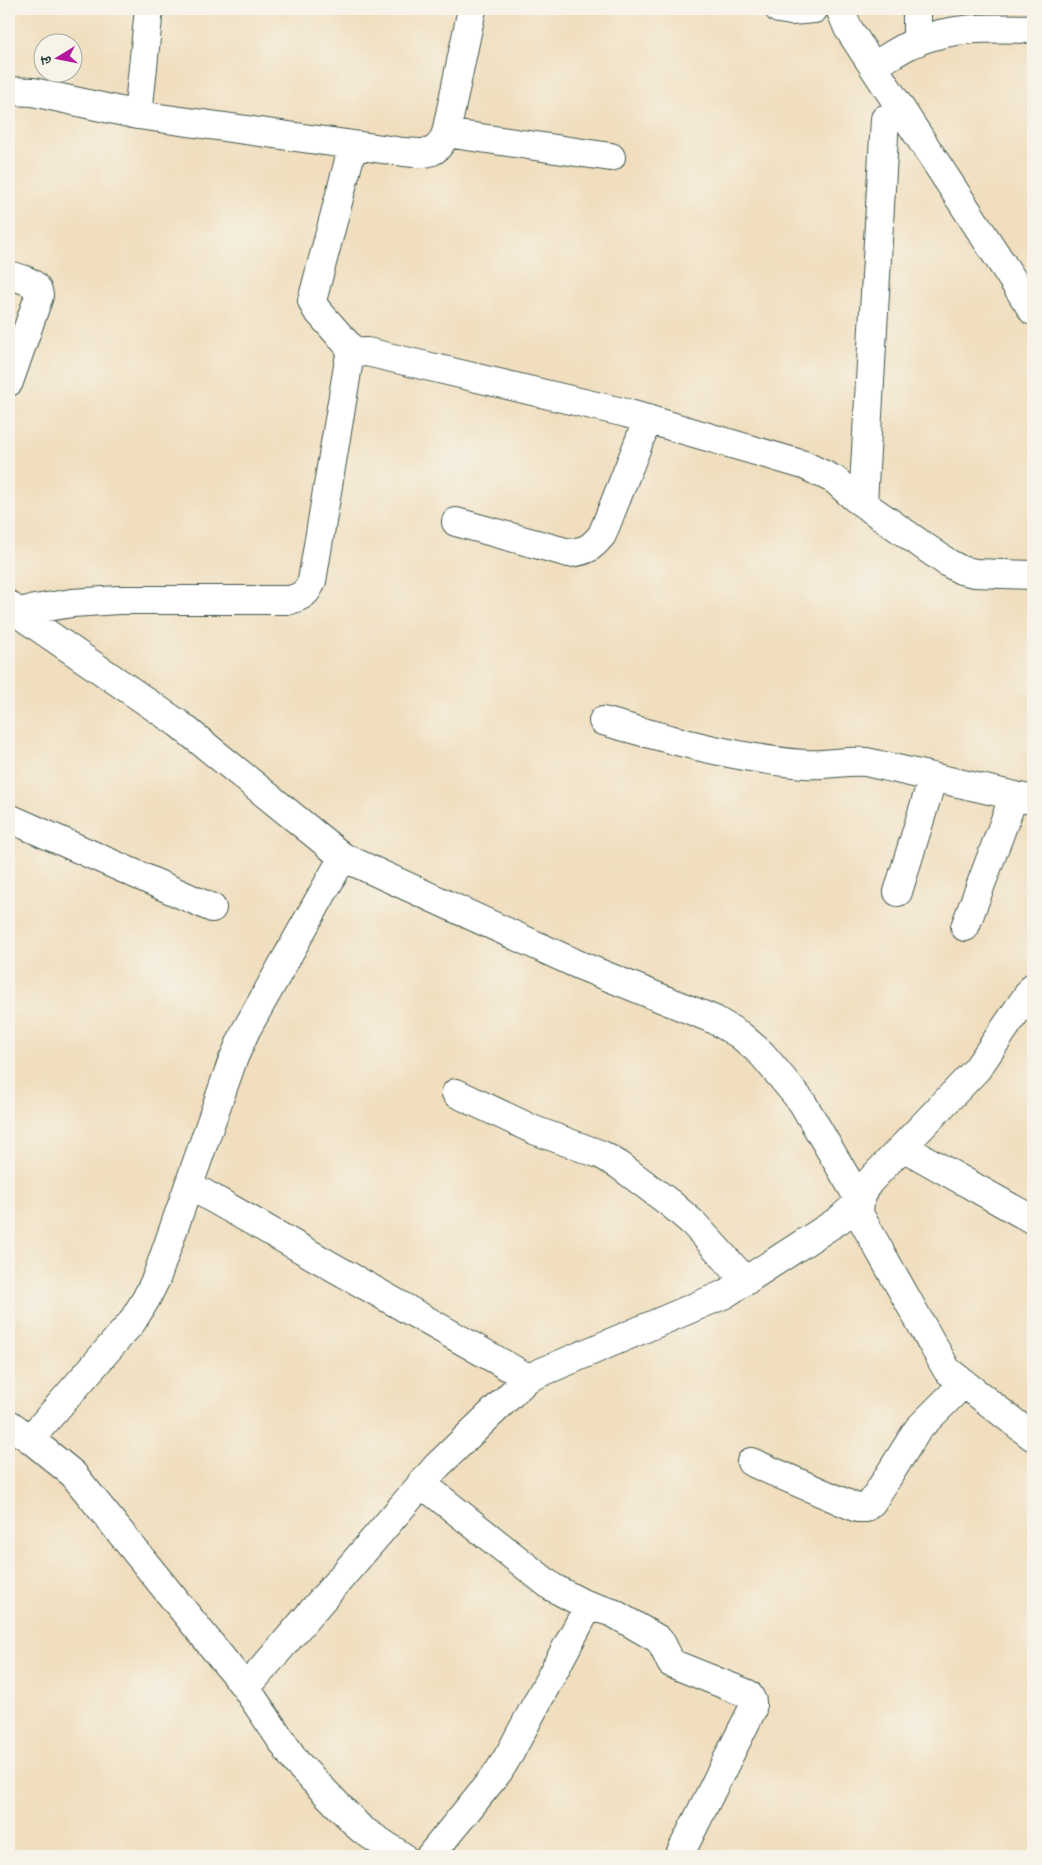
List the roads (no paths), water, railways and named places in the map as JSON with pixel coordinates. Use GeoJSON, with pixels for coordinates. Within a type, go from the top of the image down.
{"type":"FeatureCollection","features":[{"type":"Feature","properties":{"kind":"street"},"geometry":{"type":"LineString","coordinates":[[138,115],[149,9]]}},
{"type":"Feature","properties":{"kind":"street"},"geometry":{"type":"LineString","coordinates":[[9,91],[33,92],[138,115],[426,154],[441,145],[446,133],[472,9]]}},
{"type":"Feature","properties":{"kind":"street"},"geometry":{"type":"LineString","coordinates":[[779,9],[790,11],[814,9]]}},
{"type":"Feature","properties":{"kind":"street"},"geometry":{"type":"LineString","coordinates":[[840,9],[848,28],[1033,311]]}},
{"type":"Feature","properties":{"kind":"street"},"geometry":{"type":"LineString","coordinates":[[916,9],[917,42]]}},
{"type":"Feature","properties":{"kind":"street"},"geometry":{"type":"LineString","coordinates":[[873,66],[917,42],[944,33],[973,28],[1033,29]]}},
{"type":"Feature","properties":{"kind":"street"},"geometry":{"type":"LineString","coordinates":[[863,503],[885,119],[906,117]]}},
{"type":"Feature","properties":{"kind":"street"},"geometry":{"type":"LineString","coordinates":[[446,133],[611,156]]}},
{"type":"Feature","properties":{"kind":"street"},"geometry":{"type":"LineString","coordinates":[[353,145],[312,301],[316,309],[355,353]]}},
{"type":"Feature","properties":{"kind":"street"},"geometry":{"type":"LineString","coordinates":[[9,275],[35,286],[39,296],[9,382]]}},
{"type":"Feature","properties":{"kind":"street"},"geometry":{"type":"LineString","coordinates":[[12,609],[72,602],[119,600],[290,600],[301,597],[308,591],[312,581],[349,360],[355,353],[367,352],[648,419],[804,464],[834,480],[863,503],[948,563],[961,570],[975,573],[1033,575]]}},
{"type":"Feature","properties":{"kind":"street"},"geometry":{"type":"LineString","coordinates":[[456,522],[569,553],[582,552],[591,547],[602,535],[648,419]]}},
{"type":"Feature","properties":{"kind":"street"},"geometry":{"type":"LineString","coordinates":[[12,609],[179,724],[343,858],[580,965],[715,1020],[740,1034],[762,1054],[802,1102],[860,1201]]}},
{"type":"Feature","properties":{"kind":"street"},"geometry":{"type":"LineString","coordinates":[[603,721],[692,745],[757,758],[819,765],[852,761],[866,762],[1024,798],[965,927]]}},
{"type":"Feature","properties":{"kind":"street"},"geometry":{"type":"LineString","coordinates":[[898,892],[933,777]]}},
{"type":"Feature","properties":{"kind":"street"},"geometry":{"type":"LineString","coordinates":[[9,818],[212,908]]}},
{"type":"Feature","properties":{"kind":"street"},"geometry":{"type":"LineString","coordinates":[[343,858],[246,1030],[232,1062],[156,1279],[146,1300],[132,1322],[19,1432],[73,1474],[246,1688],[296,1762],[361,1829],[402,1856]]}},
{"type":"Feature","properties":{"kind":"street"},"geometry":{"type":"LineString","coordinates":[[1033,987],[976,1069],[867,1184],[860,1201],[859,1214],[947,1370],[1033,1437]]}},
{"type":"Feature","properties":{"kind":"street"},"geometry":{"type":"LineString","coordinates":[[456,1093],[534,1130],[602,1155],[619,1165],[694,1224],[746,1281]]}},
{"type":"Feature","properties":{"kind":"street"},"geometry":{"type":"LineString","coordinates":[[903,1146],[1033,1220]]}},
{"type":"Feature","properties":{"kind":"street"},"geometry":{"type":"LineString","coordinates":[[189,1185],[528,1378]]}},
{"type":"Feature","properties":{"kind":"street"},"geometry":{"type":"LineString","coordinates":[[246,1688],[437,1466],[528,1378],[725,1294],[839,1220],[860,1201]]}},
{"type":"Feature","properties":{"kind":"street"},"geometry":{"type":"LineString","coordinates":[[751,1462],[857,1508],[865,1508],[872,1502],[918,1429],[964,1383]]}},
{"type":"Feature","properties":{"kind":"street"},"geometry":{"type":"LineString","coordinates":[[421,1484],[542,1580],[582,1603],[613,1613],[658,1640],[662,1644],[671,1663],[748,1694],[752,1701],[752,1710],[679,1856]]}},
{"type":"Feature","properties":{"kind":"street"},"geometry":{"type":"LineString","coordinates":[[430,1856],[499,1771],[589,1605]]}}]}
